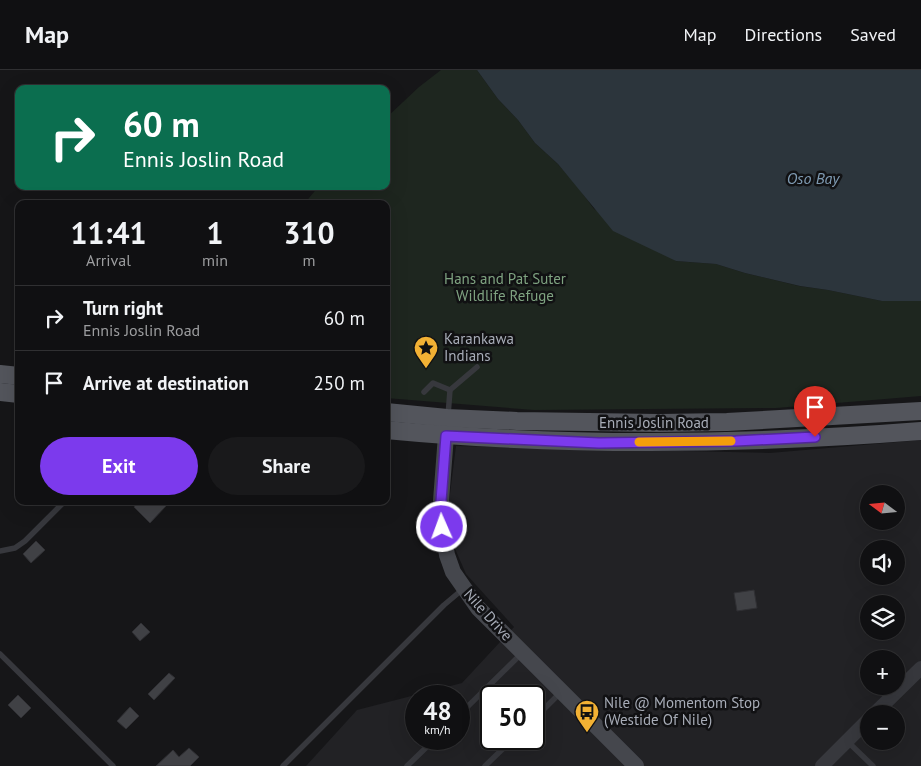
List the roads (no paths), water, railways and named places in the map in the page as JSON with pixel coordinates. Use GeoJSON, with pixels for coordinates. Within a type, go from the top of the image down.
{"type":"FeatureCollection","features":[{"type":"Feature","properties":{"kind":"main road"},"geometry":{"type":"LineString","coordinates":[[0,374],[15,376]]}},
{"type":"Feature","properties":{"kind":"main road"},"geometry":{"type":"LineString","coordinates":[[0,392],[15,394]]}},
{"type":"Feature","properties":{"kind":"main road","name":"Ennis Joslin Road"},"geometry":{"type":"LineString","coordinates":[[390,412],[448,418],[566,423],[727,422],[921,410]]}},
{"type":"Feature","properties":{"kind":"main road","name":"Nile Drive"},"geometry":{"type":"LineString","coordinates":[[448,418],[440,514],[447,555],[453,572],[478,608],[636,766]]}},
{"type":"Feature","properties":{"kind":"main road","name":"Ennis Joslin Road"},"geometry":{"type":"LineString","coordinates":[[390,430],[446,436],[599,443],[736,441],[921,431]]}},
{"type":"Feature","properties":{"kind":"street"},"geometry":{"type":"LineString","coordinates":[[883,705],[921,668]]}},
{"type":"Feature","properties":{"kind":"street"},"geometry":{"type":"LineString","coordinates":[[822,766],[860,728]]}},
{"type":"Feature","properties":{"kind":"lane"},"geometry":{"type":"LineString","coordinates":[[448,418],[450,390],[477,367]]}},
{"type":"Feature","properties":{"kind":"lane"},"geometry":{"type":"LineString","coordinates":[[424,392],[433,383],[450,390]]}},
{"type":"Feature","properties":{"kind":"lane"},"geometry":{"type":"LineString","coordinates":[[0,551],[15,548],[25,541],[61,505]]}},
{"type":"Feature","properties":{"kind":"lane"},"geometry":{"type":"LineString","coordinates":[[283,766],[463,588]]}},
{"type":"Feature","properties":{"kind":"lane"},"geometry":{"type":"LineString","coordinates":[[470,705],[523,652]]}},
{"type":"Feature","properties":{"kind":"lane"},"geometry":{"type":"LineString","coordinates":[[0,654],[113,766]]}},
{"type":"Feature","properties":{"kind":"lane"},"geometry":{"type":"LineString","coordinates":[[545,707],[562,691]]}},
{"type":"Feature","properties":{"kind":"lane"},"geometry":{"type":"LineString","coordinates":[[847,741],[874,766]]}},
{"type":"Feature","properties":{"kind":"lane"},"geometry":{"type":"LineString","coordinates":[[407,766],[424,750]]}},
{"type":"Feature","properties":{"kind":"lane"},"geometry":{"type":"LineString","coordinates":[[485,766],[502,750]]}},
{"type":"Feature","properties":{"kind":"water","name":"Oso Bay"},"geometry":{"type":"Polygon","coordinates":[[[477,70],[921,70],[921,301],[882,301],[800,286],[716,264],[676,261],[613,231],[558,164],[535,143],[518,120],[498,99],[477,70]]]}},
{"type":"Feature","properties":{"kind":"place","name":"Karankawa Indians"},"geometry":{"type":"Point","coordinates":[426,369]}},
{"type":"Feature","properties":{"kind":"place","name":"Nile @ Momentom Stop (Westide Of Nile)"},"geometry":{"type":"Point","coordinates":[587,733]}},
{"type":"Feature","properties":{"kind":"park label","name":"Hans and Pat Suter Wildlife Refuge"},"geometry":{"type":"Point","coordinates":[505,288]}}]}
